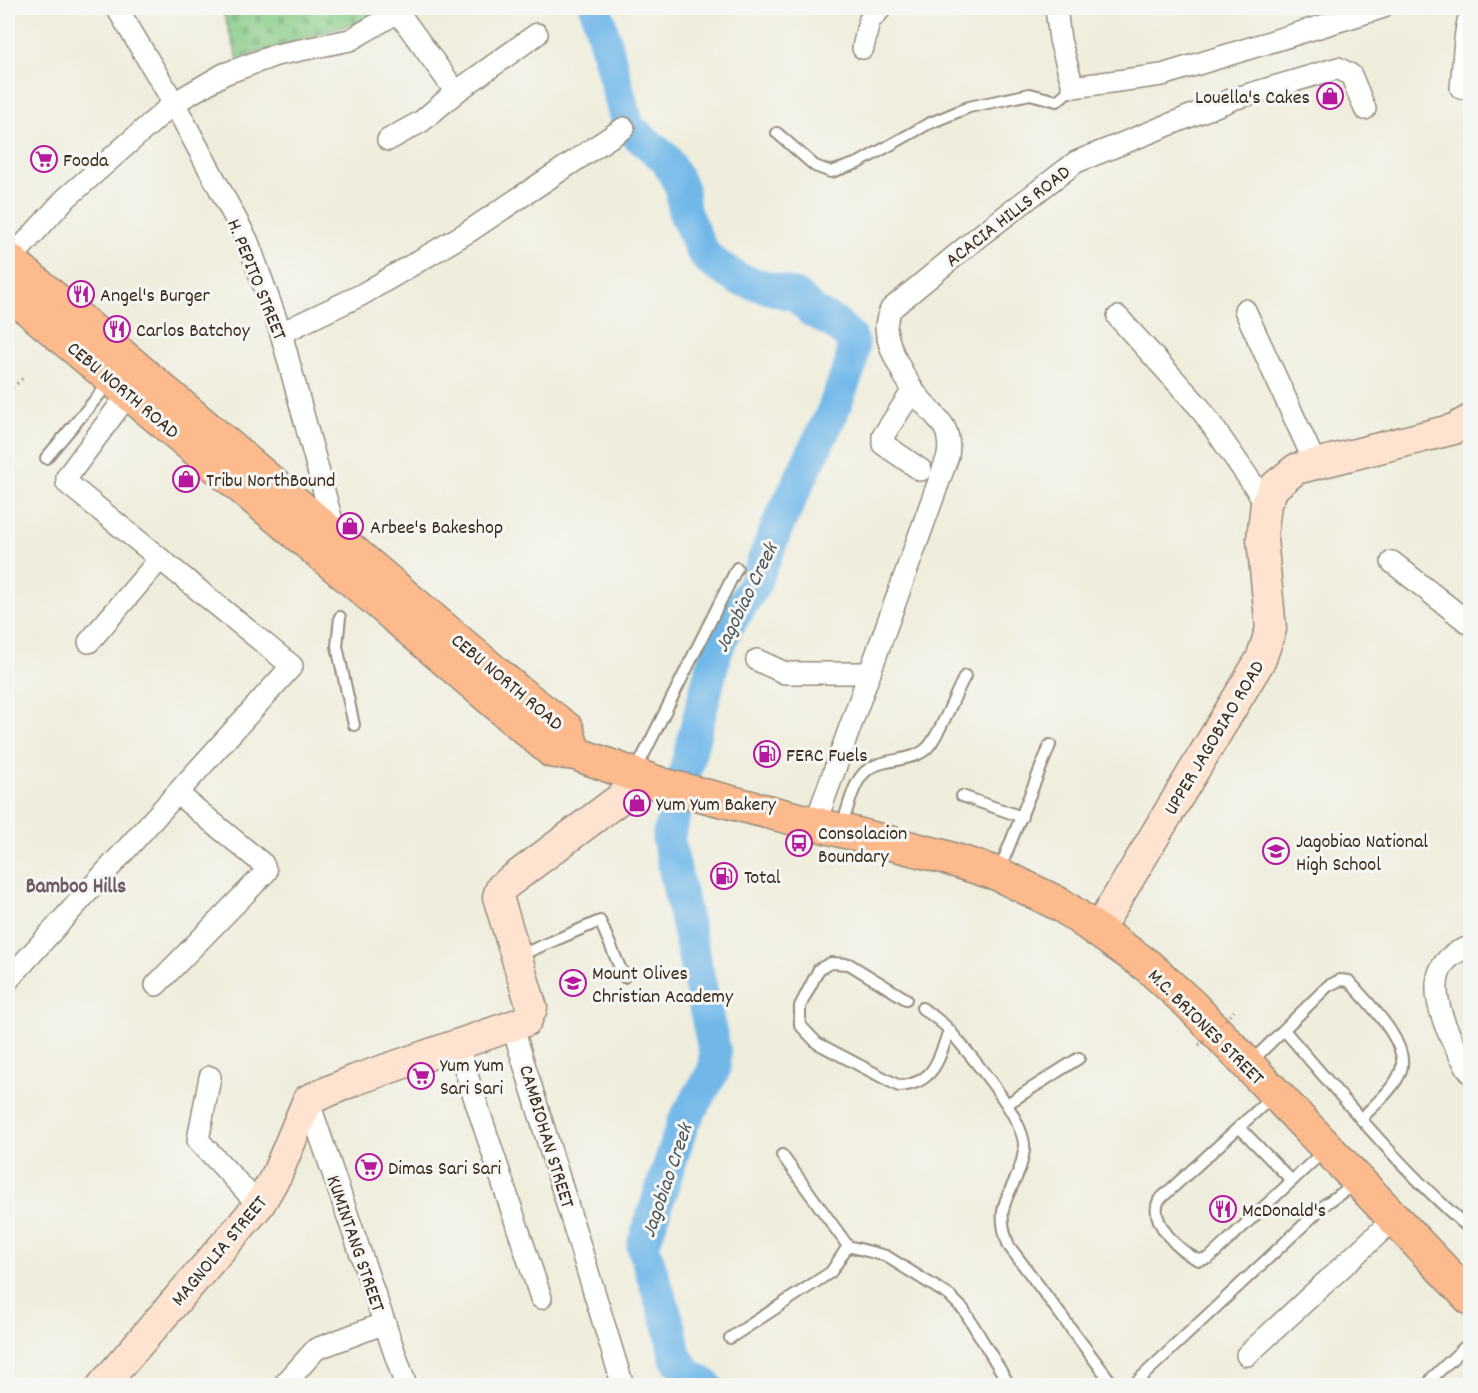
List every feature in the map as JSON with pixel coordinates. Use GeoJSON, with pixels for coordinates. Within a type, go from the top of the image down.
{"type":"FeatureCollection","features":[{"type":"Feature","properties":{"kind":"main road","name":"CEBU NORTH ROAD"},"geometry":{"type":"LineString","coordinates":[[8,260],[517,691],[567,729],[574,753],[552,751],[8,292]]}},
{"type":"Feature","properties":{"kind":"main road","name":"M.C. BRIONES STREET"},"geometry":{"type":"LineString","coordinates":[[574,753],[658,783],[998,874],[1062,905],[1148,966],[1191,1005],[1470,1298]]}},
{"type":"Feature","properties":{"kind":"street","name":"H. PEPITO STREET"},"geometry":{"type":"LineString","coordinates":[[117,8],[174,103],[248,242],[281,333],[336,537]]}},
{"type":"Feature","properties":{"kind":"street"},"geometry":{"type":"LineString","coordinates":[[863,48],[869,21],[881,8]]}},
{"type":"Feature","properties":{"kind":"street"},"geometry":{"type":"LineString","coordinates":[[1056,8],[1060,40],[1073,87],[1162,75],[1381,8]]}},
{"type":"Feature","properties":{"kind":"street"},"geometry":{"type":"LineString","coordinates":[[8,260],[64,200],[174,103],[224,74],[276,54],[350,40],[399,10],[456,92]]}},
{"type":"Feature","properties":{"kind":"street"},"geometry":{"type":"LineString","coordinates":[[1461,88],[1467,43],[1465,25],[1470,16]]}},
{"type":"Feature","properties":{"kind":"street"},"geometry":{"type":"LineString","coordinates":[[388,140],[422,121],[456,92],[537,34]]}},
{"type":"Feature","properties":{"kind":"street","name":"ACACIA HILLS ROAD"},"geometry":{"type":"LineString","coordinates":[[828,827],[870,673],[948,456],[950,440],[944,424],[913,390],[890,343],[886,326],[891,309],[978,237],[1076,162],[1233,99],[1338,68],[1352,75],[1365,109]]}},
{"type":"Feature","properties":{"kind":"street"},"geometry":{"type":"LineString","coordinates":[[281,333],[361,295],[468,232],[624,128]]}},
{"type":"Feature","properties":{"kind":"street"},"geometry":{"type":"LineString","coordinates":[[1245,310],[1315,463]]}},
{"type":"Feature","properties":{"kind":"street"},"geometry":{"type":"LineString","coordinates":[[1118,317],[1200,408],[1266,503]]}},
{"type":"Feature","properties":{"kind":"street"},"geometry":{"type":"LineString","coordinates":[[8,980],[292,666],[67,483],[66,477],[121,386]]}},
{"type":"Feature","properties":{"kind":"street"},"geometry":{"type":"LineString","coordinates":[[913,390],[883,436],[883,444],[921,471]]}},
{"type":"Feature","properties":{"kind":"street","name":"UPPER JAGOBIAO ROAD"},"geometry":{"type":"LineString","coordinates":[[1098,930],[1261,659],[1270,629],[1262,539],[1266,503],[1274,487],[1296,469],[1454,429],[1470,420]]}},
{"type":"Feature","properties":{"kind":"street"},"geometry":{"type":"LineString","coordinates":[[89,642],[159,560]]}},
{"type":"Feature","properties":{"kind":"street"},"geometry":{"type":"LineString","coordinates":[[1392,562],[1470,624]]}},
{"type":"Feature","properties":{"kind":"street"},"geometry":{"type":"LineString","coordinates":[[757,660],[785,673],[870,673]]}},
{"type":"Feature","properties":{"kind":"street"},"geometry":{"type":"LineString","coordinates":[[308,1100],[355,1080],[513,1028],[526,1021],[532,1008],[498,897],[501,888],[658,783]]}},
{"type":"Feature","properties":{"kind":"street"},"geometry":{"type":"LineString","coordinates":[[156,985],[266,872],[263,864],[178,794]]}},
{"type":"Feature","properties":{"kind":"street"},"geometry":{"type":"LineString","coordinates":[[1470,947],[1457,951],[1447,960],[1440,974],[1437,991],[1439,1011],[1470,1072]]}},
{"type":"Feature","properties":{"kind":"street","name":"CAMBIOHAN STREET"},"geometry":{"type":"LineString","coordinates":[[513,1028],[623,1386]]}},
{"type":"Feature","properties":{"kind":"street"},"geometry":{"type":"LineString","coordinates":[[457,1045],[541,1298]]}},
{"type":"Feature","properties":{"kind":"street"},"geometry":{"type":"LineString","coordinates":[[210,1077],[198,1140],[259,1205]]}},
{"type":"Feature","properties":{"kind":"street","name":"MAGNOLIA STREET"},"geometry":{"type":"LineString","coordinates":[[102,1386],[259,1205],[276,1174],[308,1100]]}},
{"type":"Feature","properties":{"kind":"street","name":"KUMINTANG STREET"},"geometry":{"type":"LineString","coordinates":[[308,1100],[406,1386]]}},
{"type":"Feature","properties":{"kind":"street"},"geometry":{"type":"LineString","coordinates":[[1247,1355],[1394,1219]]}},
{"type":"Feature","properties":{"kind":"street"},"geometry":{"type":"LineString","coordinates":[[283,1386],[316,1349],[385,1323]]}},
{"type":"Feature","properties":{"kind":"lane"},"geometry":{"type":"LineString","coordinates":[[777,133],[815,166],[831,172],[858,163],[927,124],[969,107],[1030,94],[1057,101],[1073,87]]}},
{"type":"Feature","properties":{"kind":"lane"},"geometry":{"type":"LineString","coordinates":[[46,458],[121,386]]}},
{"type":"Feature","properties":{"kind":"lane"},"geometry":{"type":"LineString","coordinates":[[658,783],[736,568]]}},
{"type":"Feature","properties":{"kind":"lane"},"geometry":{"type":"LineString","coordinates":[[340,617],[337,646],[354,725]]}},
{"type":"Feature","properties":{"kind":"lane"},"geometry":{"type":"LineString","coordinates":[[828,827],[853,794],[865,772],[882,763],[913,756],[928,747],[965,676]]}},
{"type":"Feature","properties":{"kind":"lane"},"geometry":{"type":"LineString","coordinates":[[998,874],[1050,745]]}},
{"type":"Feature","properties":{"kind":"lane"},"geometry":{"type":"LineString","coordinates":[[962,796],[1022,817]]}},
{"type":"Feature","properties":{"kind":"lane"},"geometry":{"type":"LineString","coordinates":[[515,957],[600,921],[624,977]]}},
{"type":"Feature","properties":{"kind":"lane"},"geometry":{"type":"LineString","coordinates":[[906,999],[849,964],[831,963],[819,969],[800,1006],[800,1025],[817,1043],[899,1086],[912,1085],[936,1068],[949,1030]]}},
{"type":"Feature","properties":{"kind":"lane"},"geometry":{"type":"LineString","coordinates":[[1250,1068],[1328,986],[1340,980],[1349,981],[1394,1035],[1403,1058],[1400,1073],[1361,1119]]}},
{"type":"Feature","properties":{"kind":"lane"},"geometry":{"type":"LineString","coordinates":[[922,1008],[949,1030],[1007,1104],[1023,1134],[1024,1151],[1003,1204],[1001,1226],[1009,1246],[1114,1386]]}},
{"type":"Feature","properties":{"kind":"lane"},"geometry":{"type":"LineString","coordinates":[[1284,1030],[1361,1119],[1470,1229]]}},
{"type":"Feature","properties":{"kind":"lane"},"geometry":{"type":"LineString","coordinates":[[1007,1104],[1079,1058]]}},
{"type":"Feature","properties":{"kind":"lane"},"geometry":{"type":"LineString","coordinates":[[1275,1095],[1159,1200],[1155,1207],[1156,1217],[1182,1251],[1199,1260],[1209,1258],[1326,1149]]}},
{"type":"Feature","properties":{"kind":"lane"},"geometry":{"type":"LineString","coordinates":[[1240,1128],[1292,1181]]}},
{"type":"Feature","properties":{"kind":"lane"},"geometry":{"type":"LineString","coordinates":[[782,1155],[848,1246],[886,1256],[950,1296],[964,1310],[1010,1386]]}},
{"type":"Feature","properties":{"kind":"lane"},"geometry":{"type":"LineString","coordinates":[[1132,1386],[1327,1203],[1358,1182]]}},
{"type":"Feature","properties":{"kind":"lane"},"geometry":{"type":"LineString","coordinates":[[730,1338],[831,1272],[848,1246]]}},
{"type":"Feature","properties":{"kind":"lane"},"geometry":{"type":"LineString","coordinates":[[1428,1386],[1432,1378],[1470,1342]]}},
{"type":"Feature","properties":{"kind":"path"},"geometry":{"type":"LineString","coordinates":[[8,392],[24,377]]}},
{"type":"Feature","properties":{"kind":"path"},"geometry":{"type":"LineString","coordinates":[[1199,1045],[1234,1011]]}},
{"type":"Feature","properties":{"kind":"green space"},"geometry":{"type":"Polygon","coordinates":[[[222,8],[389,8],[375,17],[238,59],[222,8]]]}},
{"type":"Feature","properties":{"kind":"waterway","name":"Jagobiao Creek"},"geometry":{"type":"LineString","coordinates":[[596,8],[628,127],[665,158],[682,189],[684,211],[701,249],[710,261],[738,279],[797,296],[812,311],[836,324],[851,338],[853,345],[851,364],[832,413],[778,525],[753,587],[726,628],[716,651],[668,838],[715,1053],[714,1070],[683,1123],[643,1246],[670,1328],[675,1356],[687,1373],[707,1386]]}},
{"type":"Feature","properties":{"kind":"place","name":"Louella's Cakes"},"geometry":{"type":"Point","coordinates":[1330,96]}},
{"type":"Feature","properties":{"kind":"place","name":"Fooda"},"geometry":{"type":"Point","coordinates":[44,159]}},
{"type":"Feature","properties":{"kind":"place","name":"Angel's Burger"},"geometry":{"type":"Point","coordinates":[81,294]}},
{"type":"Feature","properties":{"kind":"place","name":"Carlos Batchoy"},"geometry":{"type":"Point","coordinates":[117,329]}},
{"type":"Feature","properties":{"kind":"place","name":"Tribu NorthBound"},"geometry":{"type":"Point","coordinates":[186,479]}},
{"type":"Feature","properties":{"kind":"place","name":"Arbee's Bakeshop"},"geometry":{"type":"Point","coordinates":[350,526]}},
{"type":"Feature","properties":{"kind":"place","name":"FERC Fuels"},"geometry":{"type":"Point","coordinates":[767,754]}},
{"type":"Feature","properties":{"kind":"place","name":"Yum Yum Bakery"},"geometry":{"type":"Point","coordinates":[637,803]}},
{"type":"Feature","properties":{"kind":"place","name":"Consolacion Boundary"},"geometry":{"type":"Point","coordinates":[799,843]}},
{"type":"Feature","properties":{"kind":"place","name":"Jagobiao National High School"},"geometry":{"type":"Point","coordinates":[1276,851]}},
{"type":"Feature","properties":{"kind":"place","name":"Total"},"geometry":{"type":"Point","coordinates":[724,876]}},
{"type":"Feature","properties":{"kind":"place","name":"Mount Olives Christian Academy"},"geometry":{"type":"Point","coordinates":[573,983]}},
{"type":"Feature","properties":{"kind":"place","name":"Yum Yum Sari Sari"},"geometry":{"type":"Point","coordinates":[421,1076]}},
{"type":"Feature","properties":{"kind":"place","name":"Dimas Sari Sari"},"geometry":{"type":"Point","coordinates":[369,1167]}},
{"type":"Feature","properties":{"kind":"place","name":"McDonald's"},"geometry":{"type":"Point","coordinates":[1223,1209]}},
{"type":"Feature","properties":{"kind":"district","name":"Bamboo Hills"},"geometry":{"type":"Point","coordinates":[76,885]}}]}
